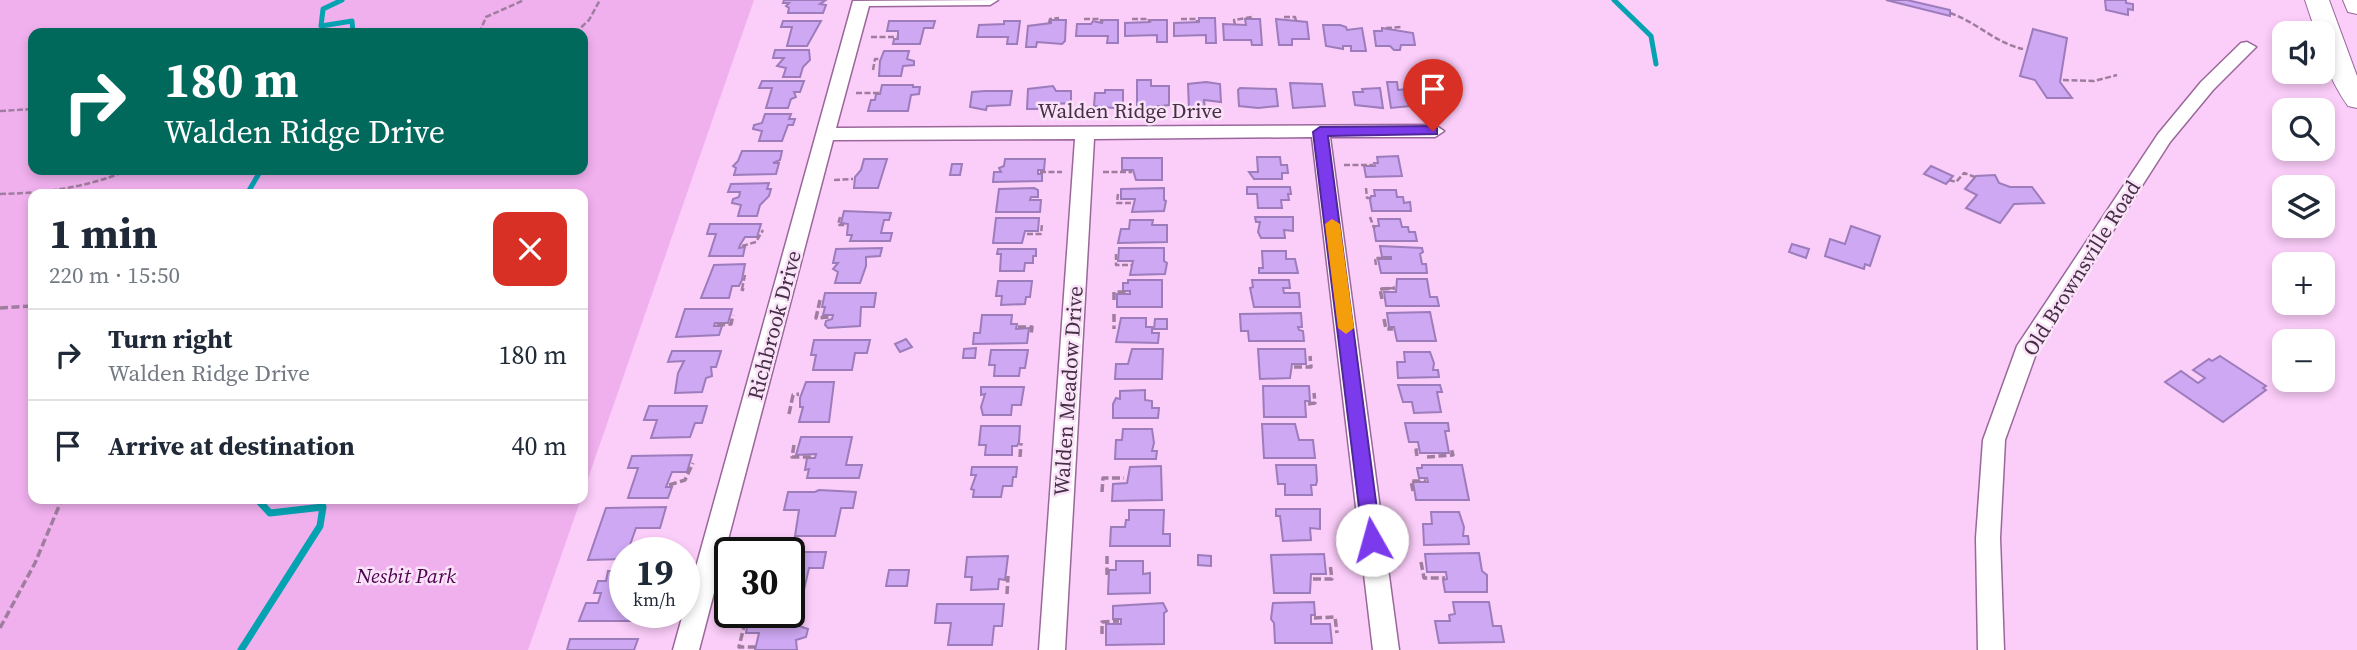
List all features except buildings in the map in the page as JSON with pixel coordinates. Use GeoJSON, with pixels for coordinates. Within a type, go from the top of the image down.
{"type":"FeatureCollection","features":[{"type":"Feature","properties":{"kind":"main road"},"geometry":{"type":"LineString","coordinates":[[2317,0],[2341,71],[2357,100]]}},
{"type":"Feature","properties":{"kind":"main road"},"geometry":{"type":"LineString","coordinates":[[2355,0],[2357,7]]}},
{"type":"Feature","properties":{"kind":"street"},"geometry":{"type":"LineString","coordinates":[[861,1],[990,0]]}},
{"type":"Feature","properties":{"kind":"street","name":"Richbrook Drive"},"geometry":{"type":"LineString","coordinates":[[687,650],[861,1]]}},
{"type":"Feature","properties":{"kind":"street","name":"Old Brownsville Road"},"geometry":{"type":"LineString","coordinates":[[1991,650],[1989,538],[1994,440],[2028,346],[2164,138],[2207,86],[2247,47]]}},
{"type":"Feature","properties":{"kind":"street","name":"Walden Ridge Drive"},"geometry":{"type":"LineString","coordinates":[[826,134],[1435,131]]}},
{"type":"Feature","properties":{"kind":"street"},"geometry":{"type":"LineString","coordinates":[[1320,132],[1386,650]]}},
{"type":"Feature","properties":{"kind":"street","name":"Walden Meadow Drive"},"geometry":{"type":"LineString","coordinates":[[1052,650],[1085,133]]}},
{"type":"Feature","properties":{"kind":"path"},"geometry":{"type":"LineString","coordinates":[[481,28],[486,17],[524,0]]}},
{"type":"Feature","properties":{"kind":"path"},"geometry":{"type":"LineString","coordinates":[[580,28],[589,20],[600,0]]}},
{"type":"Feature","properties":{"kind":"path"},"geometry":{"type":"LineString","coordinates":[[1950,13],[1962,16],[1997,43],[2023,49]]}},
{"type":"Feature","properties":{"kind":"path"},"geometry":{"type":"LineString","coordinates":[[1235,25],[1234,20],[1252,17]]}},
{"type":"Feature","properties":{"kind":"path"},"geometry":{"type":"LineString","coordinates":[[1284,17],[1295,17],[1296,21]]}},
{"type":"Feature","properties":{"kind":"path"},"geometry":{"type":"LineString","coordinates":[[1049,23],[1050,19],[1059,19]]}},
{"type":"Feature","properties":{"kind":"path"},"geometry":{"type":"LineString","coordinates":[[1084,19],[1101,19],[1101,22]]}},
{"type":"Feature","properties":{"kind":"path"},"geometry":{"type":"LineString","coordinates":[[1132,19],[1149,19],[1149,22]]}},
{"type":"Feature","properties":{"kind":"path"},"geometry":{"type":"LineString","coordinates":[[1181,19],[1197,19],[1197,22]]}},
{"type":"Feature","properties":{"kind":"path"},"geometry":{"type":"LineString","coordinates":[[1385,28],[1402,27]]}},
{"type":"Feature","properties":{"kind":"path"},"geometry":{"type":"LineString","coordinates":[[867,37],[897,37]]}},
{"type":"Feature","properties":{"kind":"path"},"geometry":{"type":"LineString","coordinates":[[873,70],[875,59],[879,59]]}},
{"type":"Feature","properties":{"kind":"path"},"geometry":{"type":"LineString","coordinates":[[2063,80],[2094,81],[2117,75]]}},
{"type":"Feature","properties":{"kind":"path"},"geometry":{"type":"LineString","coordinates":[[853,93],[879,93]]}},
{"type":"Feature","properties":{"kind":"path"},"geometry":{"type":"LineString","coordinates":[[0,111],[28,109]]}},
{"type":"Feature","properties":{"kind":"path"},"geometry":{"type":"LineString","coordinates":[[1343,165],[1373,165]]}},
{"type":"Feature","properties":{"kind":"path"},"geometry":{"type":"LineString","coordinates":[[1040,172],[1065,172]]}},
{"type":"Feature","properties":{"kind":"path"},"geometry":{"type":"LineString","coordinates":[[1100,172],[1132,172]]}},
{"type":"Feature","properties":{"kind":"path"},"geometry":{"type":"LineString","coordinates":[[1950,180],[1956,182],[1964,173],[1975,177]]}},
{"type":"Feature","properties":{"kind":"path"},"geometry":{"type":"LineString","coordinates":[[53,189],[111,175]]}},
{"type":"Feature","properties":{"kind":"path"},"geometry":{"type":"LineString","coordinates":[[831,180],[853,179]]}},
{"type":"Feature","properties":{"kind":"path"},"geometry":{"type":"LineString","coordinates":[[1366,188],[1367,198],[1370,198]]}},
{"type":"Feature","properties":{"kind":"path"},"geometry":{"type":"LineString","coordinates":[[0,194],[28,194]]}},
{"type":"Feature","properties":{"kind":"path"},"geometry":{"type":"LineString","coordinates":[[1118,194],[1118,203],[1133,203]]}},
{"type":"Feature","properties":{"kind":"path"},"geometry":{"type":"LineString","coordinates":[[840,217],[838,225],[846,225]]}},
{"type":"Feature","properties":{"kind":"path"},"geometry":{"type":"LineString","coordinates":[[1370,217],[1374,228]]}},
{"type":"Feature","properties":{"kind":"path"},"geometry":{"type":"LineString","coordinates":[[1027,234],[1041,234],[1042,224]]}},
{"type":"Feature","properties":{"kind":"path"},"geometry":{"type":"LineString","coordinates":[[742,246],[752,246],[760,241],[763,230]]}},
{"type":"Feature","properties":{"kind":"path"},"geometry":{"type":"LineString","coordinates":[[1116,254],[1116,265],[1132,265]]}},
{"type":"Feature","properties":{"kind":"path"},"geometry":{"type":"LineString","coordinates":[[1376,265],[1375,258],[1389,258]]}},
{"type":"Feature","properties":{"kind":"path"},"geometry":{"type":"LineString","coordinates":[[742,291],[745,275]]}},
{"type":"Feature","properties":{"kind":"path"},"geometry":{"type":"LineString","coordinates":[[1382,299],[1380,289],[1395,288]]}},
{"type":"Feature","properties":{"kind":"path"},"geometry":{"type":"LineString","coordinates":[[1114,300],[1114,292],[1128,292]]}},
{"type":"Feature","properties":{"kind":"path"},"geometry":{"type":"LineString","coordinates":[[820,300],[816,318],[830,317]]}},
{"type":"Feature","properties":{"kind":"path"},"geometry":{"type":"LineString","coordinates":[[0,308],[28,306]]}},
{"type":"Feature","properties":{"kind":"path"},"geometry":{"type":"LineString","coordinates":[[1114,314],[1114,329]]}},
{"type":"Feature","properties":{"kind":"path"},"geometry":{"type":"LineString","coordinates":[[717,325],[731,324],[733,315]]}},
{"type":"Feature","properties":{"kind":"path"},"geometry":{"type":"LineString","coordinates":[[1384,319],[1386,329],[1393,329]]}},
{"type":"Feature","properties":{"kind":"path"},"geometry":{"type":"LineString","coordinates":[[1018,327],[1032,327],[1031,335]]}},
{"type":"Feature","properties":{"kind":"path"},"geometry":{"type":"LineString","coordinates":[[1294,368],[1311,367],[1310,356]]}},
{"type":"Feature","properties":{"kind":"path"},"geometry":{"type":"LineString","coordinates":[[1308,404],[1315,404],[1314,393]]}},
{"type":"Feature","properties":{"kind":"path"},"geometry":{"type":"LineString","coordinates":[[789,414],[793,395],[799,394]]}},
{"type":"Feature","properties":{"kind":"path"},"geometry":{"type":"LineString","coordinates":[[1020,457],[1021,443]]}},
{"type":"Feature","properties":{"kind":"path"},"geometry":{"type":"LineString","coordinates":[[794,445],[792,457],[814,457]]}},
{"type":"Feature","properties":{"kind":"path"},"geometry":{"type":"LineString","coordinates":[[1427,457],[1452,455],[1451,448]]}},
{"type":"Feature","properties":{"kind":"path"},"geometry":{"type":"LineString","coordinates":[[1417,456],[1416,450],[1419,450]]}},
{"type":"Feature","properties":{"kind":"path"},"geometry":{"type":"LineString","coordinates":[[669,485],[680,485],[689,477],[693,463]]}},
{"type":"Feature","properties":{"kind":"path"},"geometry":{"type":"LineString","coordinates":[[1102,492],[1103,478],[1124,478]]}},
{"type":"Feature","properties":{"kind":"path"},"geometry":{"type":"LineString","coordinates":[[1413,491],[1411,481],[1426,481]]}},
{"type":"Feature","properties":{"kind":"path"},"geometry":{"type":"LineString","coordinates":[[0,628],[35,563],[60,504]]}},
{"type":"Feature","properties":{"kind":"path"},"geometry":{"type":"LineString","coordinates":[[1107,556],[1107,575]]}},
{"type":"Feature","properties":{"kind":"path"},"geometry":{"type":"LineString","coordinates":[[1421,562],[1424,578],[1445,578]]}},
{"type":"Feature","properties":{"kind":"path"},"geometry":{"type":"LineString","coordinates":[[1313,579],[1332,579],[1330,564]]}},
{"type":"Feature","properties":{"kind":"path"},"geometry":{"type":"LineString","coordinates":[[1007,594],[1009,576]]}},
{"type":"Feature","properties":{"kind":"path"},"geometry":{"type":"LineString","coordinates":[[1314,618],[1335,617],[1337,633]]}},
{"type":"Feature","properties":{"kind":"path"},"geometry":{"type":"LineString","coordinates":[[1102,634],[1102,622],[1119,621]]}},
{"type":"Feature","properties":{"kind":"path"},"geometry":{"type":"LineString","coordinates":[[744,628],[739,647],[755,647]]}},
{"type":"Feature","properties":{"kind":"green space","name":"Nesbit Park"},"geometry":{"type":"Polygon","coordinates":[[[0,0],[754,0],[588,479],[588,189],[28,189],[28,504],[579,504],[528,650],[0,650],[0,0]]]}},
{"type":"Feature","properties":{"kind":"waterway"},"geometry":{"type":"LineString","coordinates":[[342,0],[323,9],[321,26],[352,21],[353,28]]}},
{"type":"Feature","properties":{"kind":"waterway"},"geometry":{"type":"LineString","coordinates":[[1614,0],[1651,36],[1656,64]]}},
{"type":"Feature","properties":{"kind":"waterway"},"geometry":{"type":"LineString","coordinates":[[250,189],[258,175]]}},
{"type":"Feature","properties":{"kind":"waterway"},"geometry":{"type":"LineString","coordinates":[[241,650],[320,526],[323,507],[270,513],[262,504]]}},
{"type":"Feature","properties":{"kind":"slow traffic"},"geometry":{"type":"LineString","coordinates":[[1332,224],[1346,328]]}},
{"type":"Feature","properties":{"kind":"route"},"geometry":{"type":"LineString","coordinates":[[1372,540],[1320,132],[1433,131]]}}]}
